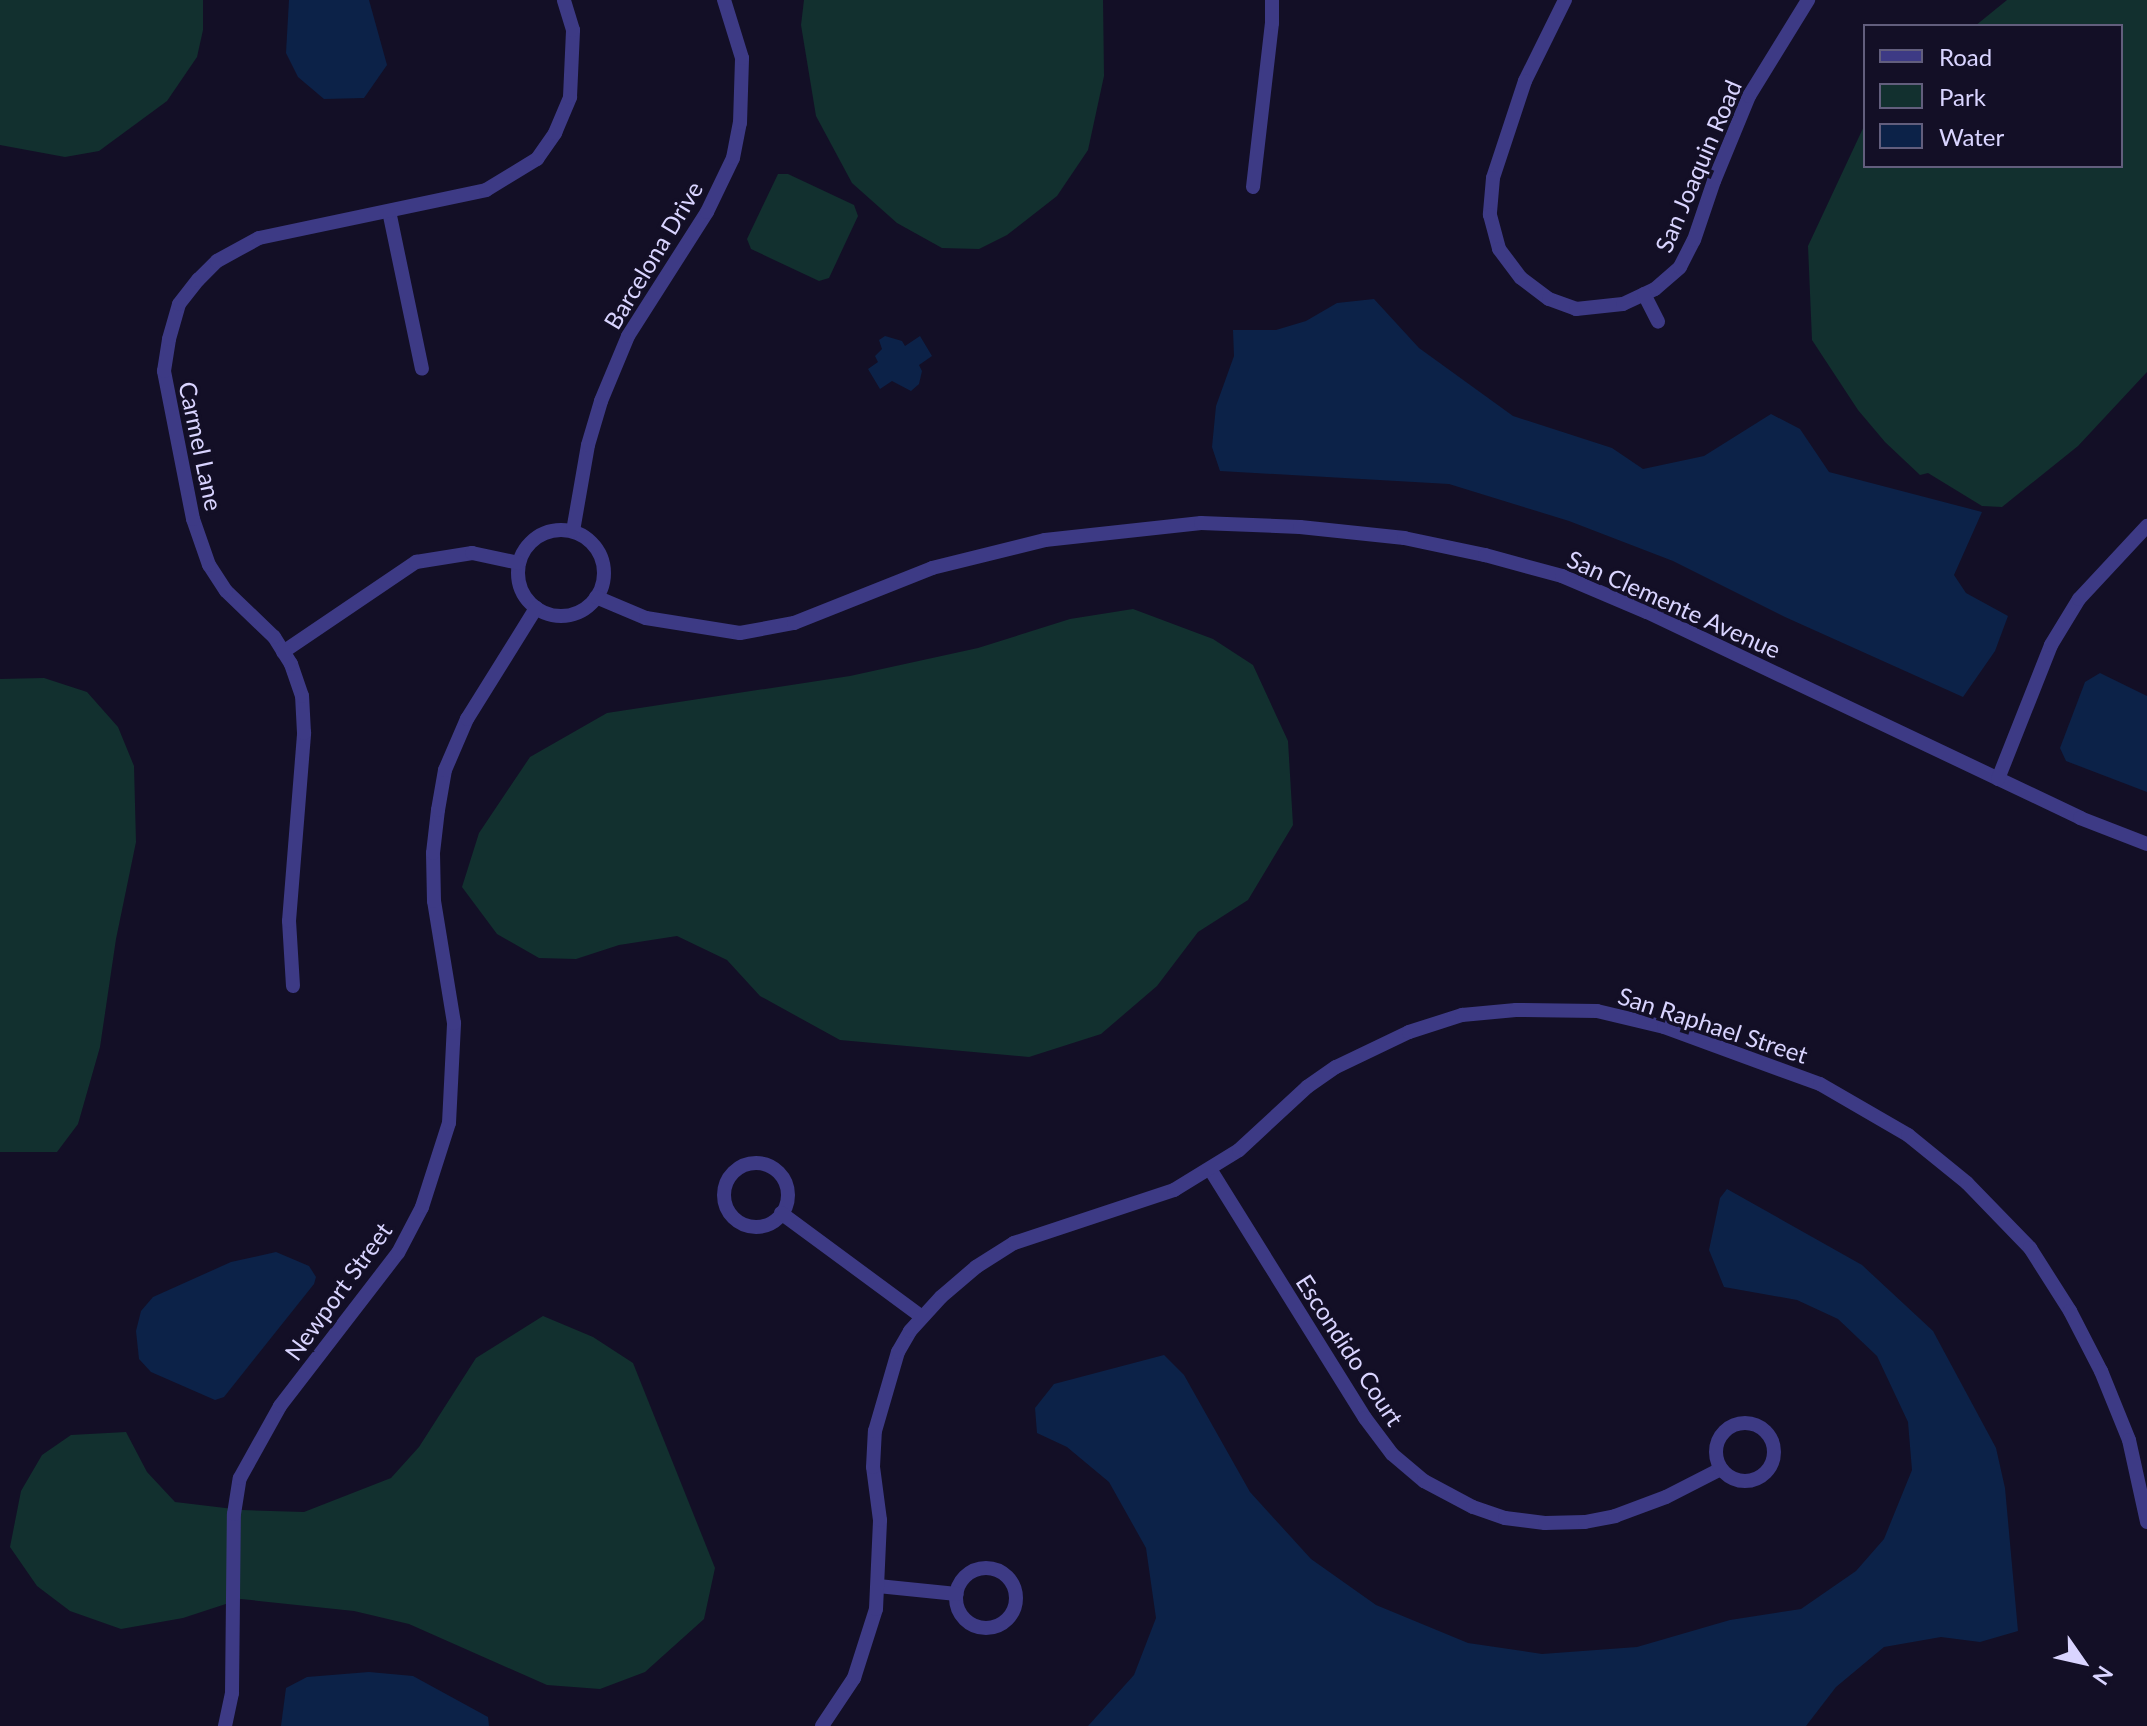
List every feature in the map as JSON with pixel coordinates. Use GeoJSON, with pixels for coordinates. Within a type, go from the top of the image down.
{"type":"FeatureCollection","features":[{"type":"Feature","properties":{"kind":"street","name":"Carmel Lane"},"geometry":{"type":"LineString","coordinates":[[293,986],[289,921],[304,733],[302,696],[274,637],[226,591],[209,565],[193,519],[164,371],[169,339],[179,304],[217,261],[259,238],[486,190],[537,159],[555,133],[570,97],[573,30],[564,0]]}},
{"type":"Feature","properties":{"kind":"street","name":"Barcelona Drive"},"geometry":{"type":"LineString","coordinates":[[573,531],[588,445],[601,401],[628,336],[707,212],[733,158],[740,123],[742,58],[724,0]]}},
{"type":"Feature","properties":{"kind":"street"},"geometry":{"type":"LineString","coordinates":[[1253,187],[1272,0]]}},
{"type":"Feature","properties":{"kind":"street","name":"San Joaquin Road"},"geometry":{"type":"LineString","coordinates":[[1565,0],[1525,81],[1493,178],[1490,215],[1499,249],[1521,278],[1549,299],[1576,309],[1623,304],[1644,294],[1680,267],[1694,240],[1749,96],[1808,0]]}},
{"type":"Feature","properties":{"kind":"street"},"geometry":{"type":"LineString","coordinates":[[389,211],[422,369]]}},
{"type":"Feature","properties":{"kind":"street"},"geometry":{"type":"LineString","coordinates":[[1644,294],[1658,322]]}},
{"type":"Feature","properties":{"kind":"street","name":"San Clemente Avenue"},"geometry":{"type":"LineString","coordinates":[[596,597],[646,618],[740,633],[794,623],[932,568],[1045,540],[1201,523],[1300,527],[1404,538],[1485,555],[1562,576],[1647,612],[2080,818],[2147,844]]}},
{"type":"Feature","properties":{"kind":"street"},"geometry":{"type":"LineString","coordinates":[[1998,779],[2051,645],[2079,599],[2147,526]]}},
{"type":"Feature","properties":{"kind":"street"},"geometry":{"type":"LineString","coordinates":[[573,531],[587,538],[600,553],[603,583],[596,597],[579,612],[564,616],[536,608],[523,593],[519,563],[525,550],[544,533],[573,531]]}},
{"type":"Feature","properties":{"kind":"street"},"geometry":{"type":"LineString","coordinates":[[283,652],[416,562],[472,553],[519,563]]}},
{"type":"Feature","properties":{"kind":"street","name":"Newport Street"},"geometry":{"type":"LineString","coordinates":[[225,1726],[232,1693],[234,1514],[240,1478],[280,1406],[398,1253],[422,1207],[449,1123],[454,1023],[434,901],[433,853],[438,810],[445,770],[467,719],[536,608]]}},
{"type":"Feature","properties":{"kind":"street","name":"San Raphael Street"},"geometry":{"type":"LineString","coordinates":[[822,1726],[854,1678],[871,1630],[878,1586],[880,1520],[873,1467],[875,1431],[898,1352],[922,1317],[976,1267],[1014,1243],[1174,1190],[1239,1150],[1307,1087],[1336,1067],[1409,1032],[1462,1015],[1516,1010],[1597,1011],[1664,1027],[1820,1084],[1908,1135],[1967,1183],[2030,1248],[2070,1311],[2101,1371],[2129,1440],[2147,1522]]}},
{"type":"Feature","properties":{"kind":"street"},"geometry":{"type":"LineString","coordinates":[[752,1163],[773,1167],[787,1187],[788,1198],[781,1213],[767,1224],[757,1227],[736,1220],[725,1203],[724,1192],[733,1172],[752,1163]]}},
{"type":"Feature","properties":{"kind":"street","name":"Escondido Court"},"geometry":{"type":"LineString","coordinates":[[1210,1169],[1365,1418],[1392,1454],[1424,1481],[1473,1507],[1505,1518],[1585,1522],[1615,1516],[1666,1497],[1721,1469]]}},
{"type":"Feature","properties":{"kind":"street"},"geometry":{"type":"LineString","coordinates":[[781,1213],[922,1317]]}},
{"type":"Feature","properties":{"kind":"street"},"geometry":{"type":"LineString","coordinates":[[1749,1422],[1768,1433],[1775,1452],[1767,1472],[1759,1478],[1738,1480],[1721,1469],[1716,1449],[1719,1439],[1730,1427],[1749,1422]]}},
{"type":"Feature","properties":{"kind":"street"},"geometry":{"type":"LineString","coordinates":[[981,1568],[991,1568],[1010,1579],[1016,1599],[1014,1609],[1001,1624],[981,1627],[961,1614],[957,1594],[966,1576],[981,1568]]}},
{"type":"Feature","properties":{"kind":"street"},"geometry":{"type":"LineString","coordinates":[[878,1586],[957,1594]]}},
{"type":"Feature","properties":{"kind":"green space"},"geometry":{"type":"Polygon","coordinates":[[[0,0],[203,0],[203,30],[197,57],[167,101],[99,151],[65,157],[0,145],[0,0]]]}},
{"type":"Feature","properties":{"kind":"green space"},"geometry":{"type":"Polygon","coordinates":[[[804,0],[1103,0],[1104,76],[1088,150],[1057,196],[1007,235],[979,249],[942,248],[897,223],[852,183],[816,116],[801,25],[804,0]]]}},
{"type":"Feature","properties":{"kind":"green space"},"geometry":{"type":"Polygon","coordinates":[[[2007,0],[2147,0],[2147,372],[2078,446],[2002,507],[1982,506],[1928,473],[1920,475],[1885,442],[1858,410],[1812,340],[1808,246],[1863,128],[1863,168],[2123,168],[2123,24],[1977,24],[2007,0]]]}},
{"type":"Feature","properties":{"kind":"green space"},"geometry":{"type":"Polygon","coordinates":[[[778,174],[788,174],[854,205],[858,216],[829,278],[819,281],[751,249],[747,239],[778,174]]]}},
{"type":"Feature","properties":{"kind":"green space"},"geometry":{"type":"Polygon","coordinates":[[[1133,609],[1213,639],[1253,665],[1288,741],[1293,825],[1248,900],[1198,932],[1157,986],[1101,1034],[1029,1057],[840,1040],[760,996],[727,960],[677,936],[619,945],[576,959],[539,958],[497,934],[462,887],[479,833],[530,757],[607,713],[850,676],[978,648],[1070,619],[1133,609]]]}},
{"type":"Feature","properties":{"kind":"green space"},"geometry":{"type":"Polygon","coordinates":[[[44,678],[87,692],[118,727],[134,766],[136,842],[116,939],[100,1047],[78,1124],[57,1152],[0,1152],[0,679],[44,678]]]}},
{"type":"Feature","properties":{"kind":"green space"},"geometry":{"type":"Polygon","coordinates":[[[543,1316],[593,1337],[633,1363],[715,1568],[704,1619],[645,1672],[600,1689],[547,1685],[409,1624],[354,1611],[241,1599],[183,1618],[121,1629],[70,1611],[37,1586],[10,1547],[21,1491],[42,1455],[71,1435],[126,1432],[147,1472],[175,1502],[242,1510],[304,1512],[391,1478],[419,1447],[476,1358],[543,1316]]]}},
{"type":"Feature","properties":{"kind":"water"},"geometry":{"type":"Polygon","coordinates":[[[289,0],[369,0],[387,65],[364,98],[324,99],[298,77],[286,53],[289,0]]]}},
{"type":"Feature","properties":{"kind":"water"},"geometry":{"type":"Polygon","coordinates":[[[1374,299],[1419,348],[1513,416],[1612,448],[1643,469],[1704,456],[1771,414],[1800,429],[1829,472],[1982,512],[1954,575],[1966,593],[2008,616],[1995,651],[1963,697],[1785,617],[1673,561],[1569,521],[1449,484],[1220,471],[1212,447],[1216,406],[1234,356],[1233,330],[1276,330],[1306,321],[1337,303],[1374,299]]]}},
{"type":"Feature","properties":{"kind":"water"},"geometry":{"type":"Polygon","coordinates":[[[885,336],[902,341],[905,346],[920,336],[932,356],[919,365],[922,371],[919,384],[911,391],[892,381],[880,389],[868,369],[878,362],[875,356],[882,349],[879,340],[885,336]]]}},
{"type":"Feature","properties":{"kind":"water"},"geometry":{"type":"Polygon","coordinates":[[[2100,673],[2147,696],[2147,792],[2066,761],[2060,748],[2085,682],[2100,673]]]}},
{"type":"Feature","properties":{"kind":"water"},"geometry":{"type":"Polygon","coordinates":[[[1727,1189],[1862,1265],[1933,1331],[1996,1448],[2005,1488],[2018,1631],[1980,1642],[1941,1637],[1884,1647],[1836,1687],[1806,1726],[1088,1726],[1134,1675],[1156,1618],[1146,1548],[1109,1482],[1067,1447],[1037,1433],[1035,1408],[1054,1384],[1164,1355],[1184,1375],[1250,1492],[1311,1559],[1376,1605],[1468,1643],[1542,1654],[1637,1647],[1730,1620],[1801,1609],[1856,1571],[1884,1539],[1912,1470],[1908,1422],[1877,1356],[1838,1319],[1797,1300],[1724,1287],[1709,1250],[1720,1198],[1727,1189]]]}},
{"type":"Feature","properties":{"kind":"water"},"geometry":{"type":"Polygon","coordinates":[[[276,1252],[309,1266],[316,1277],[314,1284],[224,1397],[215,1400],[151,1372],[139,1359],[136,1331],[141,1311],[153,1297],[231,1262],[276,1252]]]}},
{"type":"Feature","properties":{"kind":"water"},"geometry":{"type":"Polygon","coordinates":[[[369,1672],[413,1676],[488,1717],[489,1726],[281,1726],[286,1688],[307,1677],[369,1672]]]}}]}
